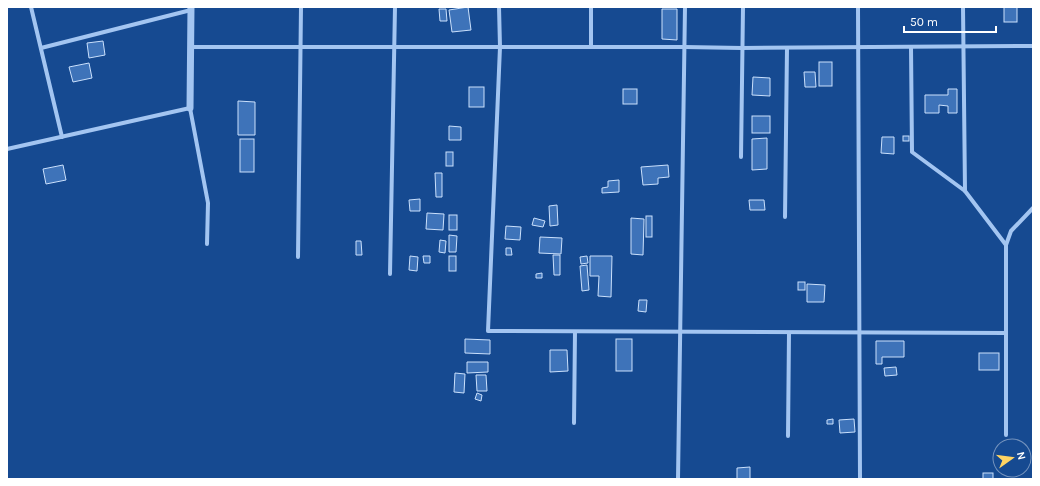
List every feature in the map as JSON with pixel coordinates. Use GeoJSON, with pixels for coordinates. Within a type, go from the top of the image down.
{"type":"FeatureCollection","features":[{"type":"Feature","properties":{"kind":"street"},"geometry":{"type":"LineString","coordinates":[[31,7],[62,137]]}},
{"type":"Feature","properties":{"kind":"street"},"geometry":{"type":"LineString","coordinates":[[298,257],[301,7]]}},
{"type":"Feature","properties":{"kind":"street"},"geometry":{"type":"LineString","coordinates":[[390,274],[395,7]]}},
{"type":"Feature","properties":{"kind":"street"},"geometry":{"type":"LineString","coordinates":[[499,7],[500,47],[488,331],[1006,333]]}},
{"type":"Feature","properties":{"kind":"street"},"geometry":{"type":"LineString","coordinates":[[590,47],[591,7]]}},
{"type":"Feature","properties":{"kind":"street"},"geometry":{"type":"LineString","coordinates":[[678,479],[685,7]]}},
{"type":"Feature","properties":{"kind":"street"},"geometry":{"type":"LineString","coordinates":[[741,156],[742,7]]}},
{"type":"Feature","properties":{"kind":"street"},"geometry":{"type":"LineString","coordinates":[[858,7],[860,479]]}},
{"type":"Feature","properties":{"kind":"street"},"geometry":{"type":"LineString","coordinates":[[963,7],[965,191]]}},
{"type":"Feature","properties":{"kind":"street"},"geometry":{"type":"LineString","coordinates":[[41,48],[191,9],[190,108],[208,203],[206,244]]}},
{"type":"Feature","properties":{"kind":"street"},"geometry":{"type":"LineString","coordinates":[[191,47],[787,48],[1033,46]]}},
{"type":"Feature","properties":{"kind":"street"},"geometry":{"type":"LineString","coordinates":[[911,47],[912,152],[965,191],[1006,245]]}},
{"type":"Feature","properties":{"kind":"street"},"geometry":{"type":"LineString","coordinates":[[785,217],[787,48]]}},
{"type":"Feature","properties":{"kind":"street"},"geometry":{"type":"LineString","coordinates":[[7,149],[190,108]]}},
{"type":"Feature","properties":{"kind":"street"},"geometry":{"type":"LineString","coordinates":[[1006,435],[1006,245],[1011,230],[1033,208]]}},
{"type":"Feature","properties":{"kind":"street"},"geometry":{"type":"LineString","coordinates":[[574,423],[575,332]]}},
{"type":"Feature","properties":{"kind":"street"},"geometry":{"type":"LineString","coordinates":[[788,333],[788,436]]}},
{"type":"Feature","properties":{"kind":"building"},"geometry":{"type":"Polygon","coordinates":[[[468,7],[471,30],[452,32],[449,10],[468,7]]]}},
{"type":"Feature","properties":{"kind":"building"},"geometry":{"type":"Polygon","coordinates":[[[1004,7],[1017,7],[1017,22],[1004,22],[1004,7]]]}},
{"type":"Feature","properties":{"kind":"building"},"geometry":{"type":"Polygon","coordinates":[[[439,9],[446,9],[447,21],[440,21],[439,9]]]}},
{"type":"Feature","properties":{"kind":"building"},"geometry":{"type":"Polygon","coordinates":[[[662,9],[677,9],[677,40],[662,39],[662,9]]]}},
{"type":"Feature","properties":{"kind":"building"},"geometry":{"type":"Polygon","coordinates":[[[103,41],[105,55],[89,58],[87,43],[103,41]]]}},
{"type":"Feature","properties":{"kind":"building"},"geometry":{"type":"Polygon","coordinates":[[[819,62],[832,62],[832,86],[819,86],[819,62]]]}},
{"type":"Feature","properties":{"kind":"building"},"geometry":{"type":"Polygon","coordinates":[[[89,63],[92,78],[73,82],[69,67],[89,63]]]}},
{"type":"Feature","properties":{"kind":"building"},"geometry":{"type":"Polygon","coordinates":[[[804,72],[815,72],[816,87],[805,87],[804,72]]]}},
{"type":"Feature","properties":{"kind":"building"},"geometry":{"type":"Polygon","coordinates":[[[753,77],[770,78],[770,96],[752,95],[753,77]]]}},
{"type":"Feature","properties":{"kind":"building"},"geometry":{"type":"Polygon","coordinates":[[[469,87],[484,87],[484,107],[469,107],[469,87]]]}},
{"type":"Feature","properties":{"kind":"building"},"geometry":{"type":"Polygon","coordinates":[[[623,89],[637,89],[637,104],[623,104],[623,89]]]}},
{"type":"Feature","properties":{"kind":"building"},"geometry":{"type":"Polygon","coordinates":[[[948,89],[957,89],[957,113],[948,113],[948,106],[939,105],[939,113],[925,113],[925,95],[948,95],[948,89]]]}},
{"type":"Feature","properties":{"kind":"building"},"geometry":{"type":"Polygon","coordinates":[[[238,101],[255,102],[255,135],[238,135],[238,101]]]}},
{"type":"Feature","properties":{"kind":"building"},"geometry":{"type":"Polygon","coordinates":[[[752,116],[770,116],[770,133],[752,133],[752,116]]]}},
{"type":"Feature","properties":{"kind":"building"},"geometry":{"type":"Polygon","coordinates":[[[449,126],[461,127],[461,140],[449,140],[449,126]]]}},
{"type":"Feature","properties":{"kind":"building"},"geometry":{"type":"Polygon","coordinates":[[[903,136],[909,136],[909,141],[903,141],[903,136]]]}},
{"type":"Feature","properties":{"kind":"building"},"geometry":{"type":"Polygon","coordinates":[[[882,137],[894,137],[894,154],[881,153],[882,137]]]}},
{"type":"Feature","properties":{"kind":"building"},"geometry":{"type":"Polygon","coordinates":[[[767,138],[767,169],[752,170],[752,139],[767,138]]]}},
{"type":"Feature","properties":{"kind":"building"},"geometry":{"type":"Polygon","coordinates":[[[240,139],[254,139],[254,172],[240,172],[240,139]]]}},
{"type":"Feature","properties":{"kind":"building"},"geometry":{"type":"Polygon","coordinates":[[[446,152],[453,152],[453,166],[446,166],[446,152]]]}},
{"type":"Feature","properties":{"kind":"building"},"geometry":{"type":"Polygon","coordinates":[[[63,165],[66,180],[46,184],[43,169],[63,165]]]}},
{"type":"Feature","properties":{"kind":"building"},"geometry":{"type":"Polygon","coordinates":[[[668,165],[669,177],[658,178],[658,184],[643,185],[641,167],[668,165]]]}},
{"type":"Feature","properties":{"kind":"building"},"geometry":{"type":"Polygon","coordinates":[[[435,173],[442,173],[442,197],[436,197],[435,173]]]}},
{"type":"Feature","properties":{"kind":"building"},"geometry":{"type":"Polygon","coordinates":[[[619,180],[619,192],[602,193],[602,188],[608,187],[608,181],[619,180]]]}},
{"type":"Feature","properties":{"kind":"building"},"geometry":{"type":"Polygon","coordinates":[[[420,199],[420,211],[410,211],[409,200],[420,199]]]}},
{"type":"Feature","properties":{"kind":"building"},"geometry":{"type":"Polygon","coordinates":[[[749,200],[764,200],[765,210],[750,210],[749,200]]]}},
{"type":"Feature","properties":{"kind":"building"},"geometry":{"type":"Polygon","coordinates":[[[557,205],[558,225],[550,226],[549,206],[557,205]]]}},
{"type":"Feature","properties":{"kind":"building"},"geometry":{"type":"Polygon","coordinates":[[[427,213],[444,214],[443,230],[426,229],[427,213]]]}},
{"type":"Feature","properties":{"kind":"building"},"geometry":{"type":"Polygon","coordinates":[[[449,215],[457,215],[457,230],[449,230],[449,215]]]}},
{"type":"Feature","properties":{"kind":"building"},"geometry":{"type":"Polygon","coordinates":[[[646,216],[652,216],[652,237],[646,237],[646,216]]]}},
{"type":"Feature","properties":{"kind":"building"},"geometry":{"type":"Polygon","coordinates":[[[534,218],[545,221],[543,227],[532,225],[534,218]]]}},
{"type":"Feature","properties":{"kind":"building"},"geometry":{"type":"Polygon","coordinates":[[[631,218],[644,219],[643,255],[631,254],[631,218]]]}},
{"type":"Feature","properties":{"kind":"building"},"geometry":{"type":"Polygon","coordinates":[[[506,226],[521,227],[520,240],[505,239],[506,226]]]}},
{"type":"Feature","properties":{"kind":"building"},"geometry":{"type":"Polygon","coordinates":[[[449,235],[457,236],[456,252],[449,252],[449,235]]]}},
{"type":"Feature","properties":{"kind":"building"},"geometry":{"type":"Polygon","coordinates":[[[540,237],[562,238],[561,254],[539,253],[540,237]]]}},
{"type":"Feature","properties":{"kind":"building"},"geometry":{"type":"Polygon","coordinates":[[[440,240],[446,241],[445,253],[439,252],[440,240]]]}},
{"type":"Feature","properties":{"kind":"building"},"geometry":{"type":"Polygon","coordinates":[[[356,241],[361,241],[362,255],[356,255],[356,241]]]}},
{"type":"Feature","properties":{"kind":"building"},"geometry":{"type":"Polygon","coordinates":[[[506,248],[511,248],[512,255],[506,255],[506,248]]]}},
{"type":"Feature","properties":{"kind":"building"},"geometry":{"type":"Polygon","coordinates":[[[553,255],[560,255],[560,275],[554,275],[553,255]]]}},
{"type":"Feature","properties":{"kind":"building"},"geometry":{"type":"Polygon","coordinates":[[[410,256],[418,257],[417,271],[409,270],[410,256]]]}},
{"type":"Feature","properties":{"kind":"building"},"geometry":{"type":"Polygon","coordinates":[[[423,256],[430,256],[430,263],[424,263],[423,256]]]}},
{"type":"Feature","properties":{"kind":"building"},"geometry":{"type":"Polygon","coordinates":[[[449,256],[456,256],[456,271],[449,271],[449,256]]]}},
{"type":"Feature","properties":{"kind":"building"},"geometry":{"type":"Polygon","coordinates":[[[587,256],[588,263],[581,264],[580,257],[587,256]]]}},
{"type":"Feature","properties":{"kind":"building"},"geometry":{"type":"Polygon","coordinates":[[[590,256],[612,256],[611,297],[598,296],[599,276],[590,276],[590,256]]]}},
{"type":"Feature","properties":{"kind":"building"},"geometry":{"type":"Polygon","coordinates":[[[587,265],[589,290],[582,291],[580,266],[587,265]]]}},
{"type":"Feature","properties":{"kind":"building"},"geometry":{"type":"Polygon","coordinates":[[[542,273],[542,278],[536,278],[536,274],[542,273]]]}},
{"type":"Feature","properties":{"kind":"building"},"geometry":{"type":"Polygon","coordinates":[[[798,282],[805,282],[805,290],[798,290],[798,282]]]}},
{"type":"Feature","properties":{"kind":"building"},"geometry":{"type":"Polygon","coordinates":[[[807,284],[825,285],[824,302],[807,302],[807,284]]]}},
{"type":"Feature","properties":{"kind":"building"},"geometry":{"type":"Polygon","coordinates":[[[639,300],[647,300],[646,312],[638,311],[639,300]]]}},
{"type":"Feature","properties":{"kind":"building"},"geometry":{"type":"Polygon","coordinates":[[[465,339],[490,340],[490,354],[465,353],[465,339]]]}},
{"type":"Feature","properties":{"kind":"building"},"geometry":{"type":"Polygon","coordinates":[[[616,339],[632,339],[632,371],[616,371],[616,339]]]}},
{"type":"Feature","properties":{"kind":"building"},"geometry":{"type":"Polygon","coordinates":[[[876,341],[904,341],[904,357],[882,357],[882,364],[876,364],[876,341]]]}},
{"type":"Feature","properties":{"kind":"building"},"geometry":{"type":"Polygon","coordinates":[[[550,350],[567,350],[568,371],[550,372],[550,350]]]}},
{"type":"Feature","properties":{"kind":"building"},"geometry":{"type":"Polygon","coordinates":[[[979,353],[999,353],[999,370],[979,370],[979,353]]]}},
{"type":"Feature","properties":{"kind":"building"},"geometry":{"type":"Polygon","coordinates":[[[467,362],[488,362],[488,372],[467,373],[467,362]]]}},
{"type":"Feature","properties":{"kind":"building"},"geometry":{"type":"Polygon","coordinates":[[[896,367],[897,375],[885,376],[884,368],[896,367]]]}},
{"type":"Feature","properties":{"kind":"building"},"geometry":{"type":"Polygon","coordinates":[[[455,373],[465,374],[464,393],[454,392],[455,373]]]}},
{"type":"Feature","properties":{"kind":"building"},"geometry":{"type":"Polygon","coordinates":[[[476,375],[486,375],[487,391],[477,391],[476,375]]]}},
{"type":"Feature","properties":{"kind":"building"},"geometry":{"type":"Polygon","coordinates":[[[477,393],[482,395],[481,401],[475,399],[477,393]]]}},
{"type":"Feature","properties":{"kind":"building"},"geometry":{"type":"Polygon","coordinates":[[[833,419],[833,424],[827,424],[827,420],[833,419]]]}},
{"type":"Feature","properties":{"kind":"building"},"geometry":{"type":"Polygon","coordinates":[[[854,419],[855,432],[840,433],[839,420],[854,419]]]}},
{"type":"Feature","properties":{"kind":"building"},"geometry":{"type":"Polygon","coordinates":[[[750,467],[750,479],[737,479],[737,468],[750,467]]]}},
{"type":"Feature","properties":{"kind":"building"},"geometry":{"type":"Polygon","coordinates":[[[983,473],[992,473],[993,479],[983,479],[983,473]]]}}]}
